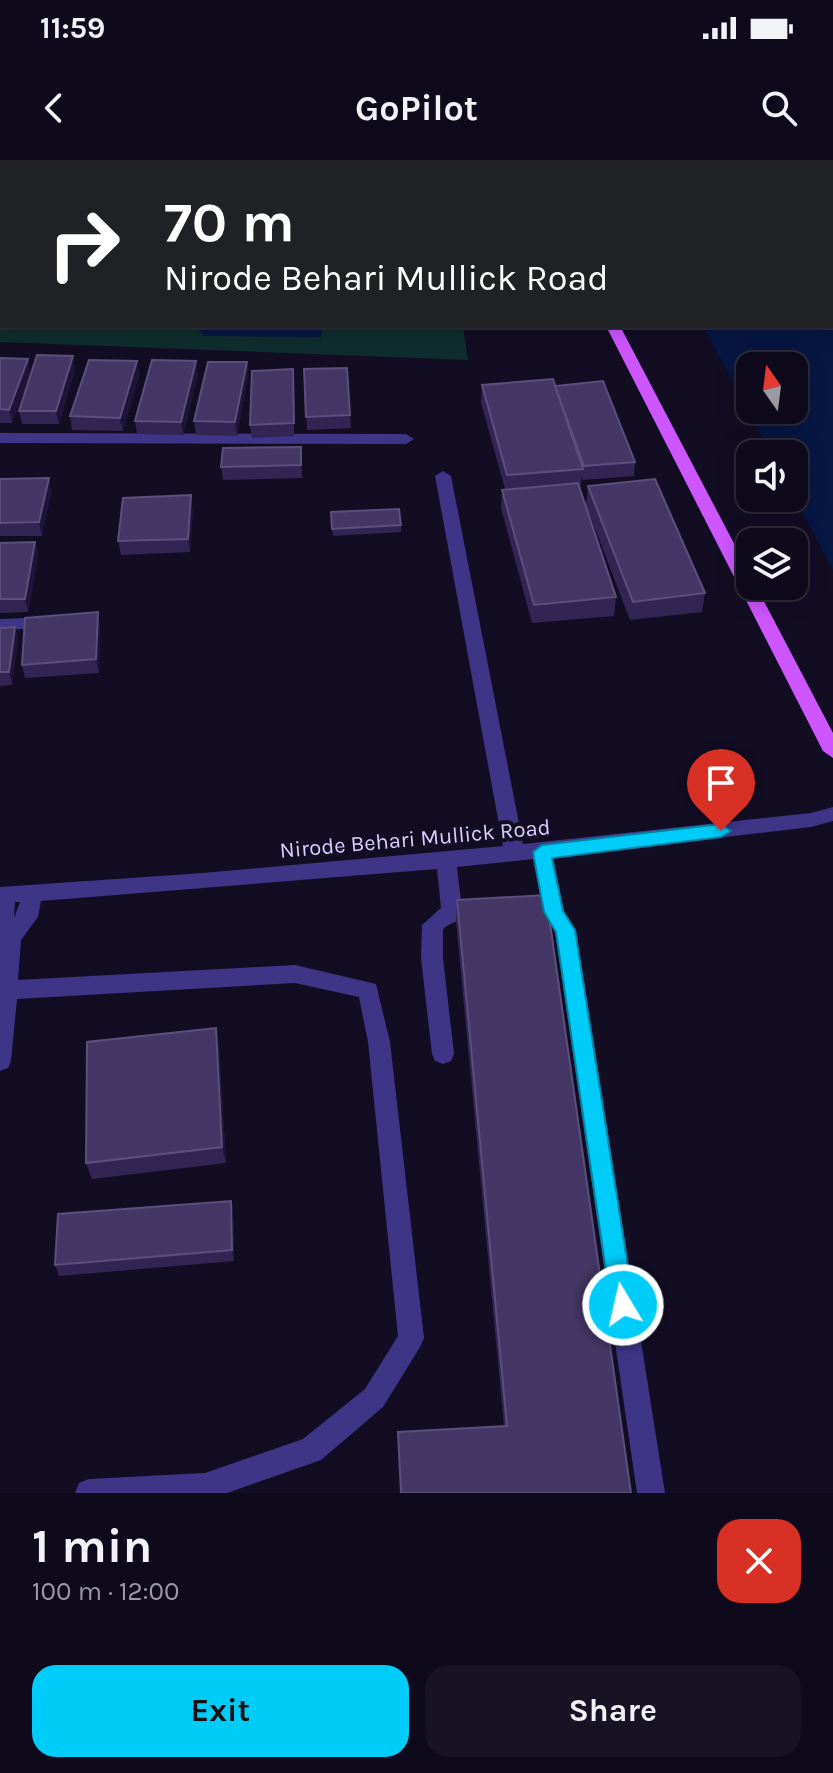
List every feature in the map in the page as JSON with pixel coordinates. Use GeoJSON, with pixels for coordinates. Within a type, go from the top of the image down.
{"type":"FeatureCollection","features":[{"type":"Feature","properties":{"kind":"main road"},"geometry":{"type":"LineString","coordinates":[[614,328],[833,751]]}},
{"type":"Feature","properties":{"kind":"street"},"geometry":{"type":"LineString","coordinates":[[0,438],[406,439]]}},
{"type":"Feature","properties":{"kind":"street"},"geometry":{"type":"LineString","coordinates":[[443,476],[515,854]]}},
{"type":"Feature","properties":{"kind":"street"},"geometry":{"type":"LineString","coordinates":[[0,625],[25,624]]}},
{"type":"Feature","properties":{"kind":"street","name":"Nirode Behari Mullick Road"},"geometry":{"type":"LineString","coordinates":[[3,895],[192,884],[542,852],[811,820],[833,814]]}},
{"type":"Feature","properties":{"kind":"street"},"geometry":{"type":"LineString","coordinates":[[542,852],[554,912],[565,930],[651,1493]]}},
{"type":"Feature","properties":{"kind":"street"},"geometry":{"type":"LineString","coordinates":[[446,861],[452,911]]}},
{"type":"Feature","properties":{"kind":"street"},"geometry":{"type":"LineString","coordinates":[[11,938],[27,917],[32,894]]}},
{"type":"Feature","properties":{"kind":"street"},"geometry":{"type":"LineString","coordinates":[[0,1061],[11,938],[3,917],[3,895]]}},
{"type":"Feature","properties":{"kind":"street"},"geometry":{"type":"LineString","coordinates":[[443,1054],[432,958],[433,925],[452,911],[536,907],[554,912]]}},
{"type":"Feature","properties":{"kind":"street"},"geometry":{"type":"LineString","coordinates":[[8,990],[295,974],[368,990],[379,1042],[411,1338],[374,1398],[311,1450],[205,1487],[89,1493]]}},
{"type":"Feature","properties":{"kind":"green space"},"geometry":{"type":"Polygon","coordinates":[[[0,328],[463,328],[468,360],[0,342],[0,328]]]}},
{"type":"Feature","properties":{"kind":"water"},"geometry":{"type":"Polygon","coordinates":[[[196,328],[323,328],[321,337],[204,336],[196,328]]]}},
{"type":"Feature","properties":{"kind":"water"},"geometry":{"type":"Polygon","coordinates":[[[704,328],[833,328],[833,570],[802,512],[808,512],[808,440],[764,440],[755,424],[808,424],[808,352],[736,352],[736,388],[704,328]]]}},
{"type":"Feature","properties":{"kind":"building"},"geometry":{"type":"Polygon","coordinates":[[[37,355],[73,356],[56,411],[19,411],[37,355]]]}},
{"type":"Feature","properties":{"kind":"building"},"geometry":{"type":"Polygon","coordinates":[[[0,358],[28,359],[9,410],[0,409],[0,358]]]}},
{"type":"Feature","properties":{"kind":"building"},"geometry":{"type":"Polygon","coordinates":[[[89,360],[137,361],[120,418],[70,416],[89,360]]]}},
{"type":"Feature","properties":{"kind":"building"},"geometry":{"type":"Polygon","coordinates":[[[152,360],[196,361],[181,422],[135,421],[152,360]]]}},
{"type":"Feature","properties":{"kind":"building"},"geometry":{"type":"Polygon","coordinates":[[[208,362],[247,362],[235,422],[194,421],[208,362]]]}},
{"type":"Feature","properties":{"kind":"building"},"geometry":{"type":"Polygon","coordinates":[[[347,368],[350,415],[306,417],[304,369],[347,368]]]}},
{"type":"Feature","properties":{"kind":"building"},"geometry":{"type":"Polygon","coordinates":[[[293,369],[294,423],[250,425],[252,371],[293,369]]]}},
{"type":"Feature","properties":{"kind":"building"},"geometry":{"type":"Polygon","coordinates":[[[553,379],[583,469],[507,475],[482,385],[553,379]]]}},
{"type":"Feature","properties":{"kind":"building"},"geometry":{"type":"Polygon","coordinates":[[[603,381],[635,462],[584,466],[555,386],[603,381]]]}},
{"type":"Feature","properties":{"kind":"building"},"geometry":{"type":"Polygon","coordinates":[[[301,447],[301,465],[221,467],[223,448],[301,447]]]}},
{"type":"Feature","properties":{"kind":"building"},"geometry":{"type":"Polygon","coordinates":[[[49,478],[39,522],[0,523],[0,479],[49,478]]]}},
{"type":"Feature","properties":{"kind":"building"},"geometry":{"type":"Polygon","coordinates":[[[655,479],[705,593],[633,602],[588,486],[655,479]]]}},
{"type":"Feature","properties":{"kind":"building"},"geometry":{"type":"Polygon","coordinates":[[[578,483],[616,597],[534,605],[502,490],[578,483]]]}},
{"type":"Feature","properties":{"kind":"building"},"geometry":{"type":"Polygon","coordinates":[[[191,495],[188,539],[118,541],[123,498],[191,495]]]}},
{"type":"Feature","properties":{"kind":"building"},"geometry":{"type":"Polygon","coordinates":[[[399,509],[401,525],[332,529],[331,512],[399,509]]]}},
{"type":"Feature","properties":{"kind":"building"},"geometry":{"type":"Polygon","coordinates":[[[35,542],[25,599],[0,599],[0,543],[35,542]]]}},
{"type":"Feature","properties":{"kind":"building"},"geometry":{"type":"Polygon","coordinates":[[[98,612],[96,659],[22,665],[25,618],[98,612]]]}},
{"type":"Feature","properties":{"kind":"building"},"geometry":{"type":"Polygon","coordinates":[[[15,627],[9,672],[0,672],[0,628],[15,627]]]}},
{"type":"Feature","properties":{"kind":"building"},"geometry":{"type":"Polygon","coordinates":[[[546,895],[631,1493],[401,1493],[398,1432],[507,1426],[457,900],[546,895]]]}},
{"type":"Feature","properties":{"kind":"building"},"geometry":{"type":"Polygon","coordinates":[[[216,1028],[222,1147],[86,1163],[87,1042],[216,1028]]]}},
{"type":"Feature","properties":{"kind":"building"},"geometry":{"type":"Polygon","coordinates":[[[231,1201],[232,1250],[55,1265],[58,1214],[231,1201]]]}},
{"type":"Feature","properties":{"kind":"route"},"geometry":{"type":"LineString","coordinates":[[623,1305],[565,930],[554,912],[542,852],[721,831]]}}]}
